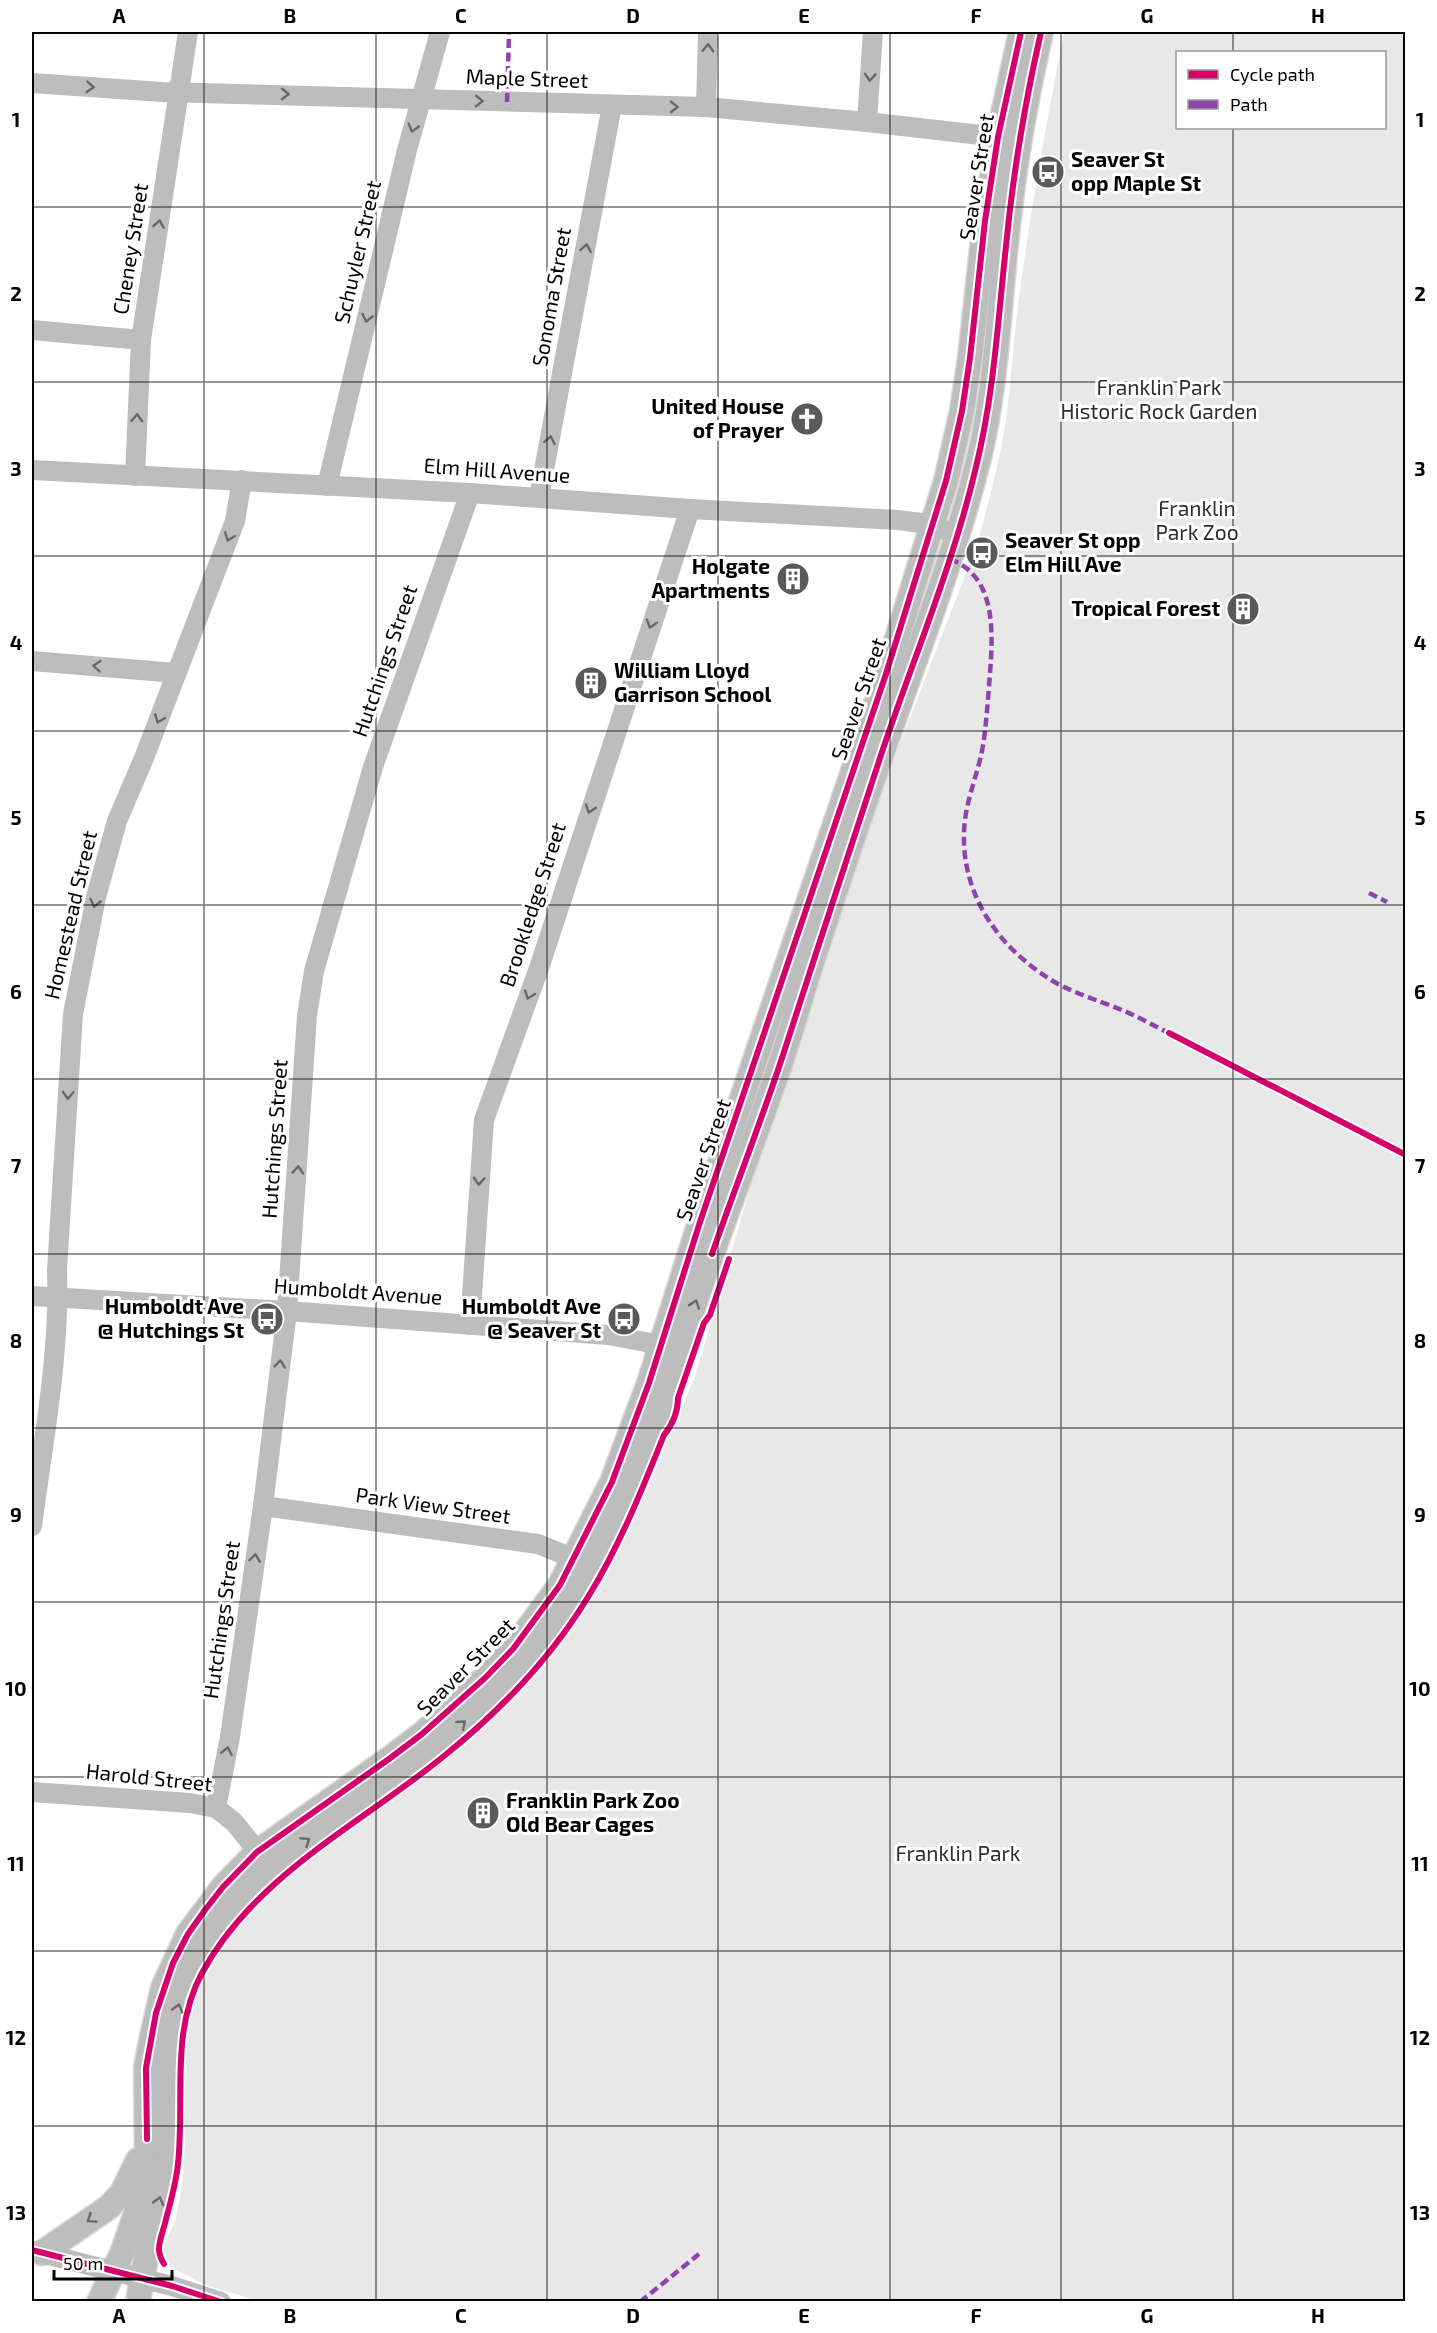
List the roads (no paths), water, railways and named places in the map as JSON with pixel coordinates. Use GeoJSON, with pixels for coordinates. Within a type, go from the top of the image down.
{"type":"FeatureCollection","features":[{"type":"Feature","properties":{"kind":"main road","name":"Seaver Street"},"geometry":{"type":"LineString","coordinates":[[670,1351],[782,1058],[828,914],[958,534],[984,434],[1000,315],[1006,244],[1009,135],[1021,32]]}},
{"type":"Feature","properties":{"kind":"main road","name":"Seaver Street"},"geometry":{"type":"LineString","coordinates":[[99,2301],[134,2223],[147,2158],[146,2068],[156,2013],[163,1988],[188,1934],[223,1887],[411,1767],[500,1690],[558,1623],[583,1562],[634,1477],[670,1351],[700,1222],[885,677],[946,481],[962,411],[985,221],[1041,32]]}},
{"type":"Feature","properties":{"kind":"main road","name":"Seaver Street"},"geometry":{"type":"LineString","coordinates":[[139,2290],[144,2258],[164,2184],[169,2144],[170,2043],[182,1994],[192,1966],[264,1860]]}},
{"type":"Feature","properties":{"kind":"main road"},"geometry":{"type":"LineString","coordinates":[[37,2252],[102,2212],[118,2197],[129,2180],[147,2139]]}},
{"type":"Feature","properties":{"kind":"street","name":"Cheney Street"},"geometry":{"type":"LineString","coordinates":[[135,476],[141,340],[188,32]]}},
{"type":"Feature","properties":{"kind":"street","name":"Schuyler Street"},"geometry":{"type":"LineString","coordinates":[[327,486],[404,161],[440,32]]}},
{"type":"Feature","properties":{"kind":"street"},"geometry":{"type":"LineString","coordinates":[[706,107],[708,32]]}},
{"type":"Feature","properties":{"kind":"street"},"geometry":{"type":"LineString","coordinates":[[867,122],[873,32]]}},
{"type":"Feature","properties":{"kind":"street","name":"Maple Street"},"geometry":{"type":"LineString","coordinates":[[32,83],[178,93],[706,107],[1009,135]]}},
{"type":"Feature","properties":{"kind":"street","name":"Sonoma Street"},"geometry":{"type":"LineString","coordinates":[[539,497],[612,105]]}},
{"type":"Feature","properties":{"kind":"street"},"geometry":{"type":"LineString","coordinates":[[32,330],[141,340]]}},
{"type":"Feature","properties":{"kind":"street","name":"Elm Hill Avenue"},"geometry":{"type":"LineString","coordinates":[[32,470],[470,493],[690,509],[898,520],[932,526],[958,534]]}},
{"type":"Feature","properties":{"kind":"street","name":"Homestead Street"},"geometry":{"type":"LineString","coordinates":[[32,1526],[58,1298],[57,1270],[73,1014],[83,956],[96,897],[117,821],[144,758],[235,521],[242,480]]}},
{"type":"Feature","properties":{"kind":"street","name":"Hutchings Street"},"geometry":{"type":"LineString","coordinates":[[216,1808],[230,1737],[263,1506],[287,1311],[307,1016],[314,971],[373,767],[470,493]]}},
{"type":"Feature","properties":{"kind":"street","name":"Brookledge Street"},"geometry":{"type":"LineString","coordinates":[[470,1324],[484,1120],[539,968],[690,509]]}},
{"type":"Feature","properties":{"kind":"street"},"geometry":{"type":"LineString","coordinates":[[32,661],[176,673]]}},
{"type":"Feature","properties":{"kind":"street","name":"Humboldt Avenue"},"geometry":{"type":"LineString","coordinates":[[32,1296],[287,1311],[620,1336],[670,1351]]}},
{"type":"Feature","properties":{"kind":"street","name":"Park View Street"},"geometry":{"type":"LineString","coordinates":[[263,1506],[538,1544],[583,1562]]}},
{"type":"Feature","properties":{"kind":"street","name":"Harold Street"},"geometry":{"type":"LineString","coordinates":[[32,1792],[190,1803],[216,1808],[234,1822],[264,1860]]}},
{"type":"Feature","properties":{"kind":"street"},"geometry":{"type":"LineString","coordinates":[[37,2252],[113,2272],[139,2290],[221,2301]]}},
{"type":"Feature","properties":{"kind":"place","name":"Seaver St opp Maple St"},"geometry":{"type":"Point","coordinates":[1048,172]}},
{"type":"Feature","properties":{"kind":"place","name":"United House of Prayer"},"geometry":{"type":"Point","coordinates":[807,419]}},
{"type":"Feature","properties":{"kind":"place","name":"Seaver St opp Elm Hill Ave"},"geometry":{"type":"Point","coordinates":[982,553]}},
{"type":"Feature","properties":{"kind":"place","name":"Holgate Apartments"},"geometry":{"type":"Point","coordinates":[793,579]}},
{"type":"Feature","properties":{"kind":"place","name":"Tropical Forest"},"geometry":{"type":"Point","coordinates":[1243,609]}},
{"type":"Feature","properties":{"kind":"place","name":"William Lloyd Garrison School"},"geometry":{"type":"Point","coordinates":[591,683]}},
{"type":"Feature","properties":{"kind":"place","name":"Humboldt Ave @ Hutchings St"},"geometry":{"type":"Point","coordinates":[267,1319]}},
{"type":"Feature","properties":{"kind":"place","name":"Humboldt Ave @ Seaver St"},"geometry":{"type":"Point","coordinates":[624,1319]}},
{"type":"Feature","properties":{"kind":"place","name":"Franklin Park Zoo Old Bear Cages"},"geometry":{"type":"Point","coordinates":[483,1813]}},
{"type":"Feature","properties":{"kind":"park label","name":"Franklin Park Historic Rock Garden"},"geometry":{"type":"Point","coordinates":[1159,400]}},
{"type":"Feature","properties":{"kind":"park label","name":"Franklin Park Zoo"},"geometry":{"type":"Point","coordinates":[1197,521]}},
{"type":"Feature","properties":{"kind":"park label","name":"Franklin Park"},"geometry":{"type":"Point","coordinates":[958,1854]}}]}
